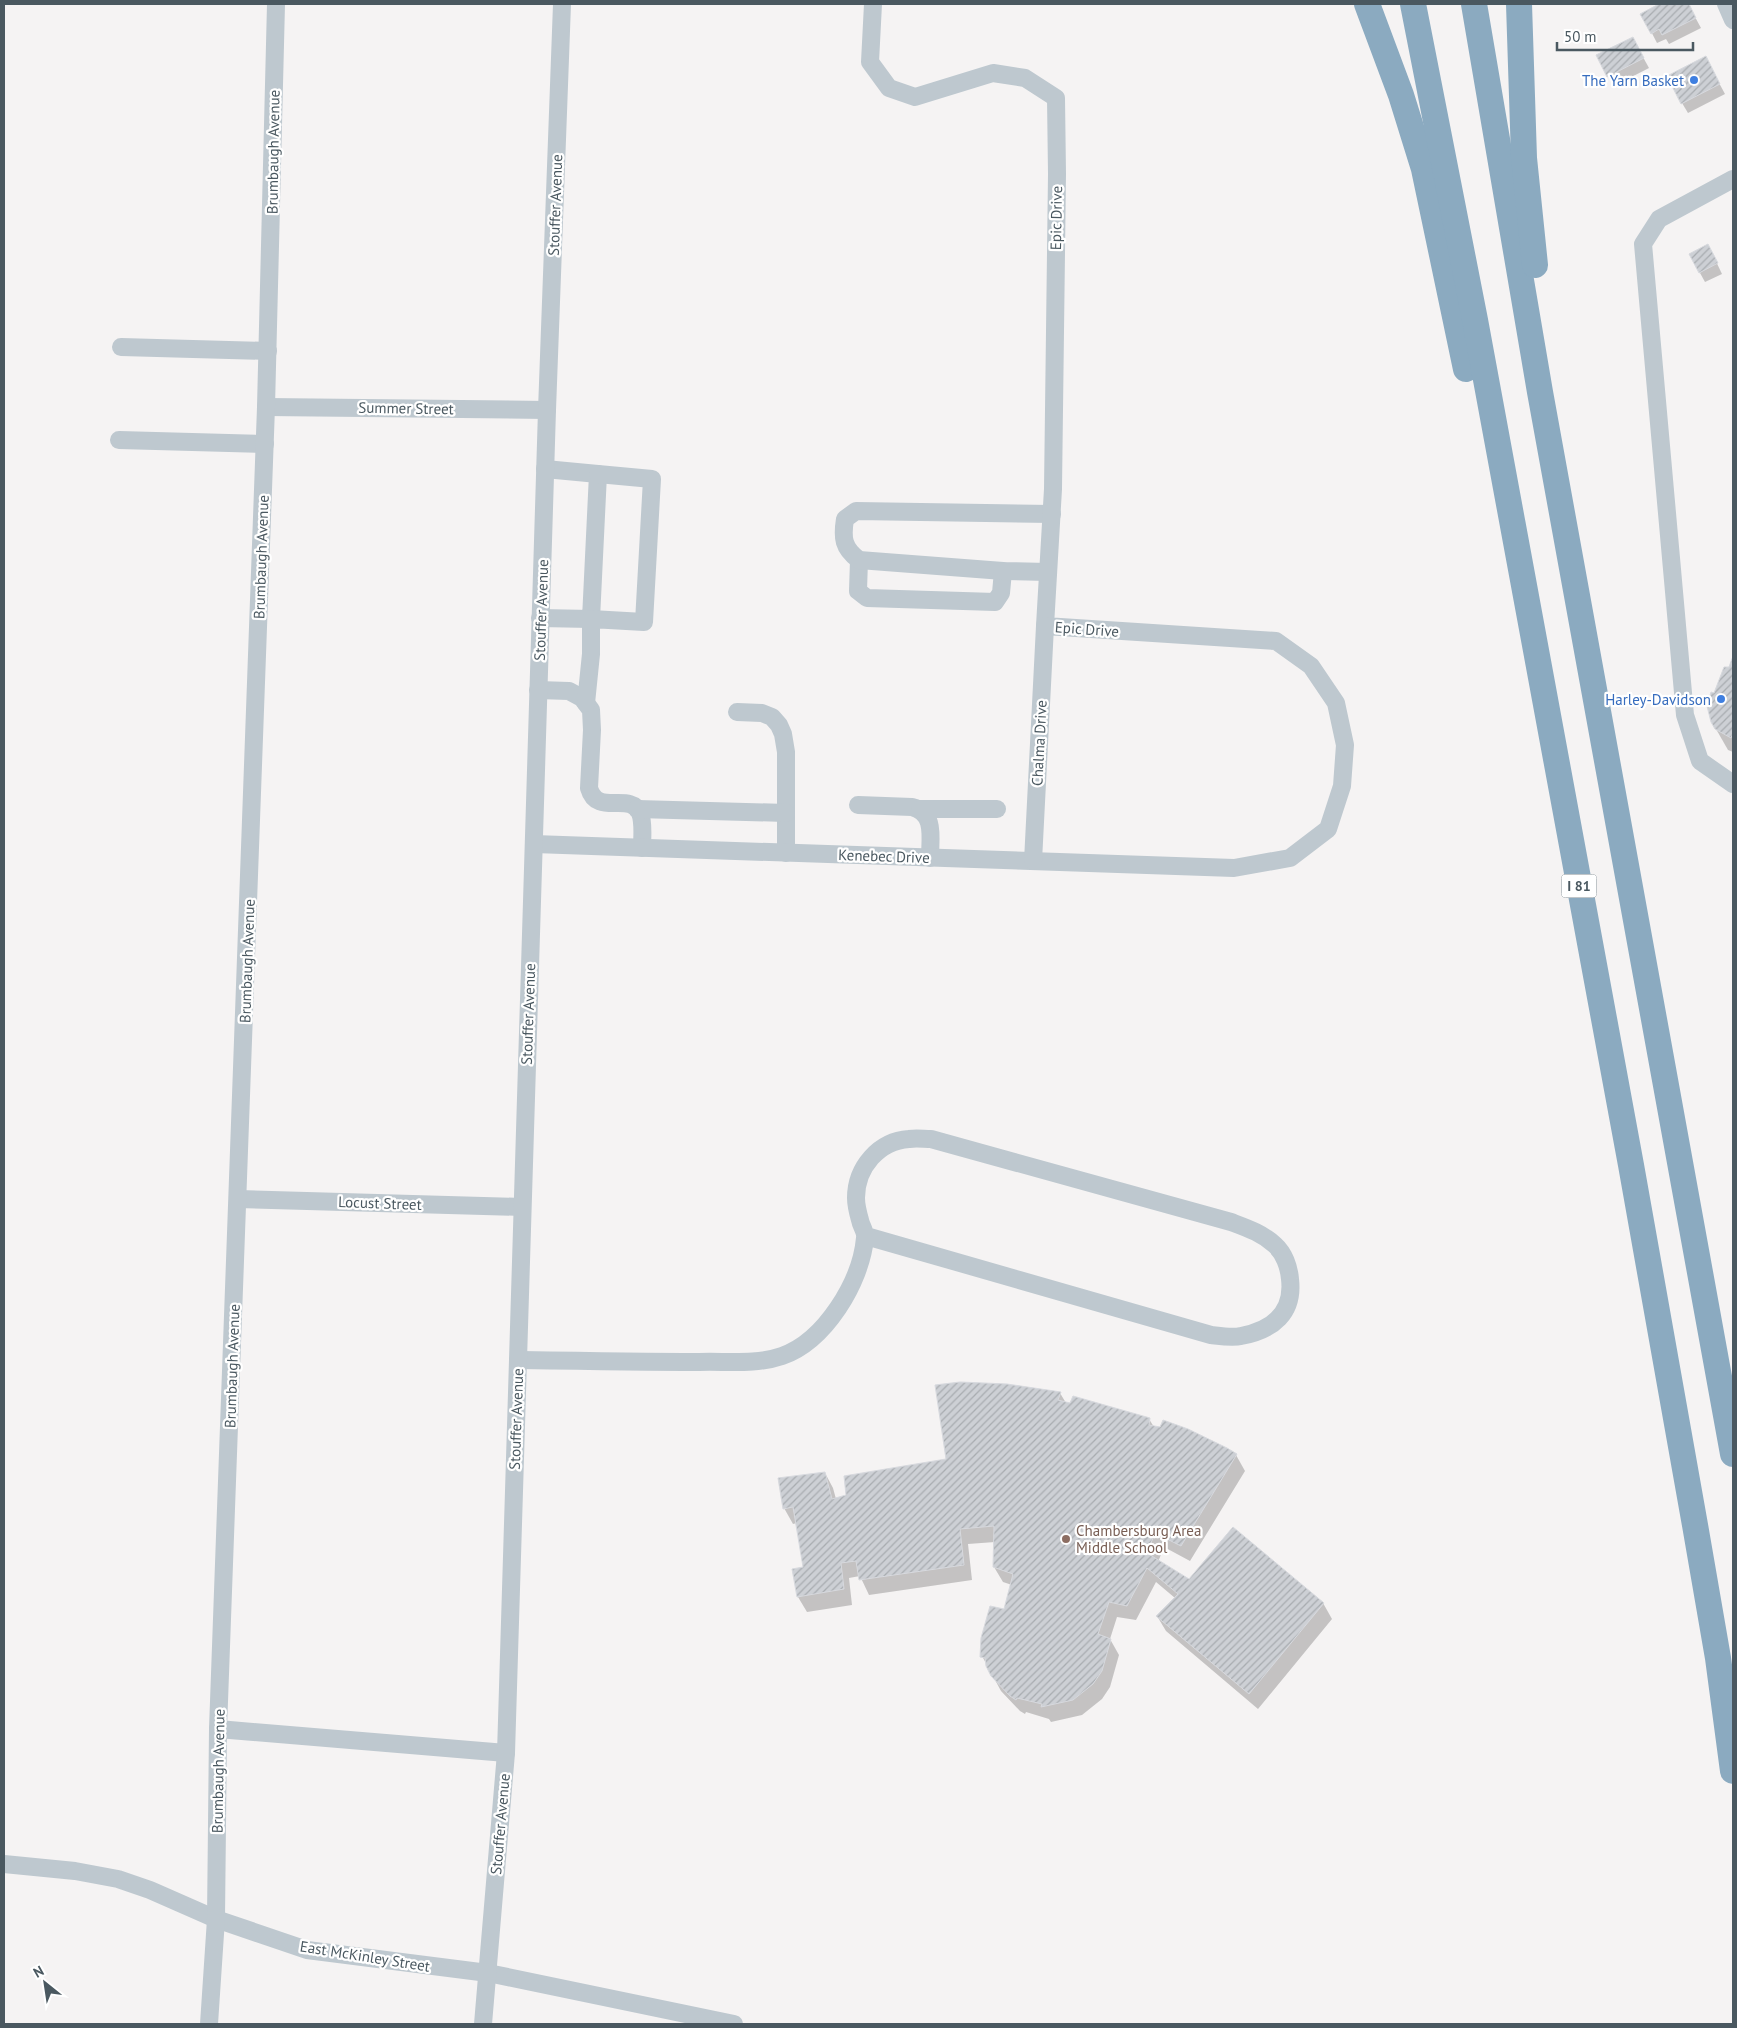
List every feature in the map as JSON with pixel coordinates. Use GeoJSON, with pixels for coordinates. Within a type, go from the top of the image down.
{"type":"FeatureCollection","features":[{"type":"Feature","properties":{"kind":"highway"},"geometry":{"type":"LineString","coordinates":[[1367,4],[1401,95],[1424,168],[1499,525],[1518,560]]}},
{"type":"Feature","properties":{"kind":"highway","name":"I 81"},"geometry":{"type":"LineString","coordinates":[[1413,4],[1475,320],[1695,1525],[1718,1658],[1733,1771]]}},
{"type":"Feature","properties":{"kind":"highway"},"geometry":{"type":"LineString","coordinates":[[1474,4],[1540,392],[1733,1454]]}},
{"type":"Feature","properties":{"kind":"highway"},"geometry":{"type":"LineString","coordinates":[[1519,4],[1524,158],[1533,253],[1588,588],[1593,681]]}},
{"type":"Feature","properties":{"kind":"street","name":"Brumbaugh Avenue"},"geometry":{"type":"LineString","coordinates":[[209,2024],[216,1919],[218,1729],[265,444],[276,4]]}},
{"type":"Feature","properties":{"kind":"street","name":"Stouffer Avenue"},"geometry":{"type":"LineString","coordinates":[[483,2024],[506,1753],[540,618],[562,4]]}},
{"type":"Feature","properties":{"kind":"street","name":"Epic Drive"},"geometry":{"type":"LineString","coordinates":[[873,4],[870,62],[889,88],[915,97],[992,73],[1025,78],[1056,98],[1057,174],[1052,514],[1045,626],[1276,641],[1311,666],[1336,703],[1345,745],[1342,786],[1328,829],[1290,858],[1234,868]]}},
{"type":"Feature","properties":{"kind":"street"},"geometry":{"type":"LineString","coordinates":[[1726,4],[1733,20]]}},
{"type":"Feature","properties":{"kind":"street"},"geometry":{"type":"LineString","coordinates":[[1733,179],[1659,219],[1643,244],[1685,715],[1700,761],[1733,784]]}},
{"type":"Feature","properties":{"kind":"street"},"geometry":{"type":"LineString","coordinates":[[121,347],[268,351]]}},
{"type":"Feature","properties":{"kind":"street","name":"Summer Street"},"geometry":{"type":"LineString","coordinates":[[266,407],[547,410]]}},
{"type":"Feature","properties":{"kind":"street"},"geometry":{"type":"LineString","coordinates":[[119,440],[265,444]]}},
{"type":"Feature","properties":{"kind":"street"},"geometry":{"type":"LineString","coordinates":[[540,618],[644,622],[652,479],[545,469]]}},
{"type":"Feature","properties":{"kind":"street"},"geometry":{"type":"LineString","coordinates":[[586,703],[591,654],[598,474]]}},
{"type":"Feature","properties":{"kind":"street"},"geometry":{"type":"LineString","coordinates":[[1048,572],[1003,571],[859,560],[850,553],[843,543],[845,519],[856,511],[1052,514]]}},
{"type":"Feature","properties":{"kind":"street"},"geometry":{"type":"LineString","coordinates":[[859,560],[858,591],[867,598],[995,602],[1001,592],[1003,571]]}},
{"type":"Feature","properties":{"kind":"street","name":"Chalma Drive"},"geometry":{"type":"LineString","coordinates":[[1033,861],[1045,626]]}},
{"type":"Feature","properties":{"kind":"street"},"geometry":{"type":"LineString","coordinates":[[538,690],[569,691],[582,698],[591,710],[592,730],[589,788],[594,800],[628,804],[637,809],[786,813]]}},
{"type":"Feature","properties":{"kind":"street"},"geometry":{"type":"LineString","coordinates":[[737,712],[762,713],[772,718],[784,734],[786,752],[786,853]]}},
{"type":"Feature","properties":{"kind":"street"},"geometry":{"type":"LineString","coordinates":[[858,805],[920,809],[997,809]]}},
{"type":"Feature","properties":{"kind":"street"},"geometry":{"type":"LineString","coordinates":[[637,809],[642,822],[642,848]]}},
{"type":"Feature","properties":{"kind":"street"},"geometry":{"type":"LineString","coordinates":[[920,809],[927,815],[930,858]]}},
{"type":"Feature","properties":{"kind":"street","name":"Kenebec Drive"},"geometry":{"type":"LineString","coordinates":[[534,844],[1234,868]]}},
{"type":"Feature","properties":{"kind":"street"},"geometry":{"type":"LineString","coordinates":[[518,1360],[620,1362],[759,1361],[782,1356],[804,1345],[826,1325],[844,1300],[856,1272],[866,1236],[859,1220],[856,1197],[860,1175],[868,1159],[888,1144],[908,1139],[931,1139],[1221,1219],[1255,1231],[1276,1246],[1288,1266],[1291,1289],[1287,1309],[1268,1328],[1240,1337],[1211,1335],[866,1236]]}},
{"type":"Feature","properties":{"kind":"street","name":"Locust Street"},"geometry":{"type":"LineString","coordinates":[[238,1199],[522,1207]]}},
{"type":"Feature","properties":{"kind":"street"},"geometry":{"type":"LineString","coordinates":[[218,1729],[506,1753]]}},
{"type":"Feature","properties":{"kind":"street","name":"East McKinley Street"},"geometry":{"type":"LineString","coordinates":[[4,1864],[74,1871],[118,1879],[150,1890],[216,1919],[307,1950],[488,1973],[734,2024]]}},
{"type":"Feature","properties":{"kind":"building"},"geometry":{"type":"Polygon","coordinates":[[[1659,4],[1689,4],[1696,18],[1662,35],[1659,29],[1651,34],[1640,14],[1659,4]]]}},
{"type":"Feature","properties":{"kind":"building"},"geometry":{"type":"Polygon","coordinates":[[[1633,37],[1644,58],[1607,77],[1596,55],[1633,37]]]}},
{"type":"Feature","properties":{"kind":"building","name":"The Yarn Basket"},"geometry":{"type":"Polygon","coordinates":[[[1706,56],[1720,84],[1681,104],[1667,76],[1706,56]]]}},
{"type":"Feature","properties":{"kind":"building"},"geometry":{"type":"Polygon","coordinates":[[[1708,244],[1718,263],[1699,273],[1689,254],[1708,244]]]}},
{"type":"Feature","properties":{"kind":"building","name":"Harley-Davidson"},"geometry":{"type":"Polygon","coordinates":[[[1733,656],[1733,733],[1731,738],[1715,729],[1707,706],[1711,692],[1714,693],[1724,667],[1729,667],[1733,656]]]}},
{"type":"Feature","properties":{"kind":"building","name":"Chambersburg Area Middle School"},"geometry":{"type":"Polygon","coordinates":[[[960,1382],[1007,1384],[1061,1392],[1058,1400],[1070,1403],[1073,1396],[1150,1418],[1149,1425],[1160,1427],[1163,1420],[1188,1429],[1237,1454],[1181,1546],[1155,1533],[1147,1553],[1189,1579],[1233,1527],[1324,1603],[1249,1694],[1156,1616],[1178,1594],[1147,1568],[1127,1606],[1109,1602],[1098,1634],[1111,1639],[1102,1671],[1093,1684],[1073,1700],[1041,1707],[1042,1704],[1017,1698],[1016,1700],[1010,1696],[991,1676],[986,1666],[985,1658],[980,1657],[981,1638],[990,1606],[1004,1609],[1013,1574],[993,1567],[994,1526],[960,1529],[964,1565],[859,1580],[856,1561],[841,1563],[844,1589],[797,1597],[792,1569],[803,1567],[793,1507],[783,1509],[778,1478],[825,1472],[832,1499],[846,1495],[844,1476],[946,1459],[935,1385],[960,1382]]]}},
{"type":"Feature","properties":{"kind":"place","name":"The Yarn Basket"},"geometry":{"type":"Point","coordinates":[1694,80]}},
{"type":"Feature","properties":{"kind":"place","name":"Harley-Davidson"},"geometry":{"type":"Point","coordinates":[1721,699]}},
{"type":"Feature","properties":{"kind":"place","name":"Chambersburg Area Middle School"},"geometry":{"type":"Point","coordinates":[1066,1539]}}]}
